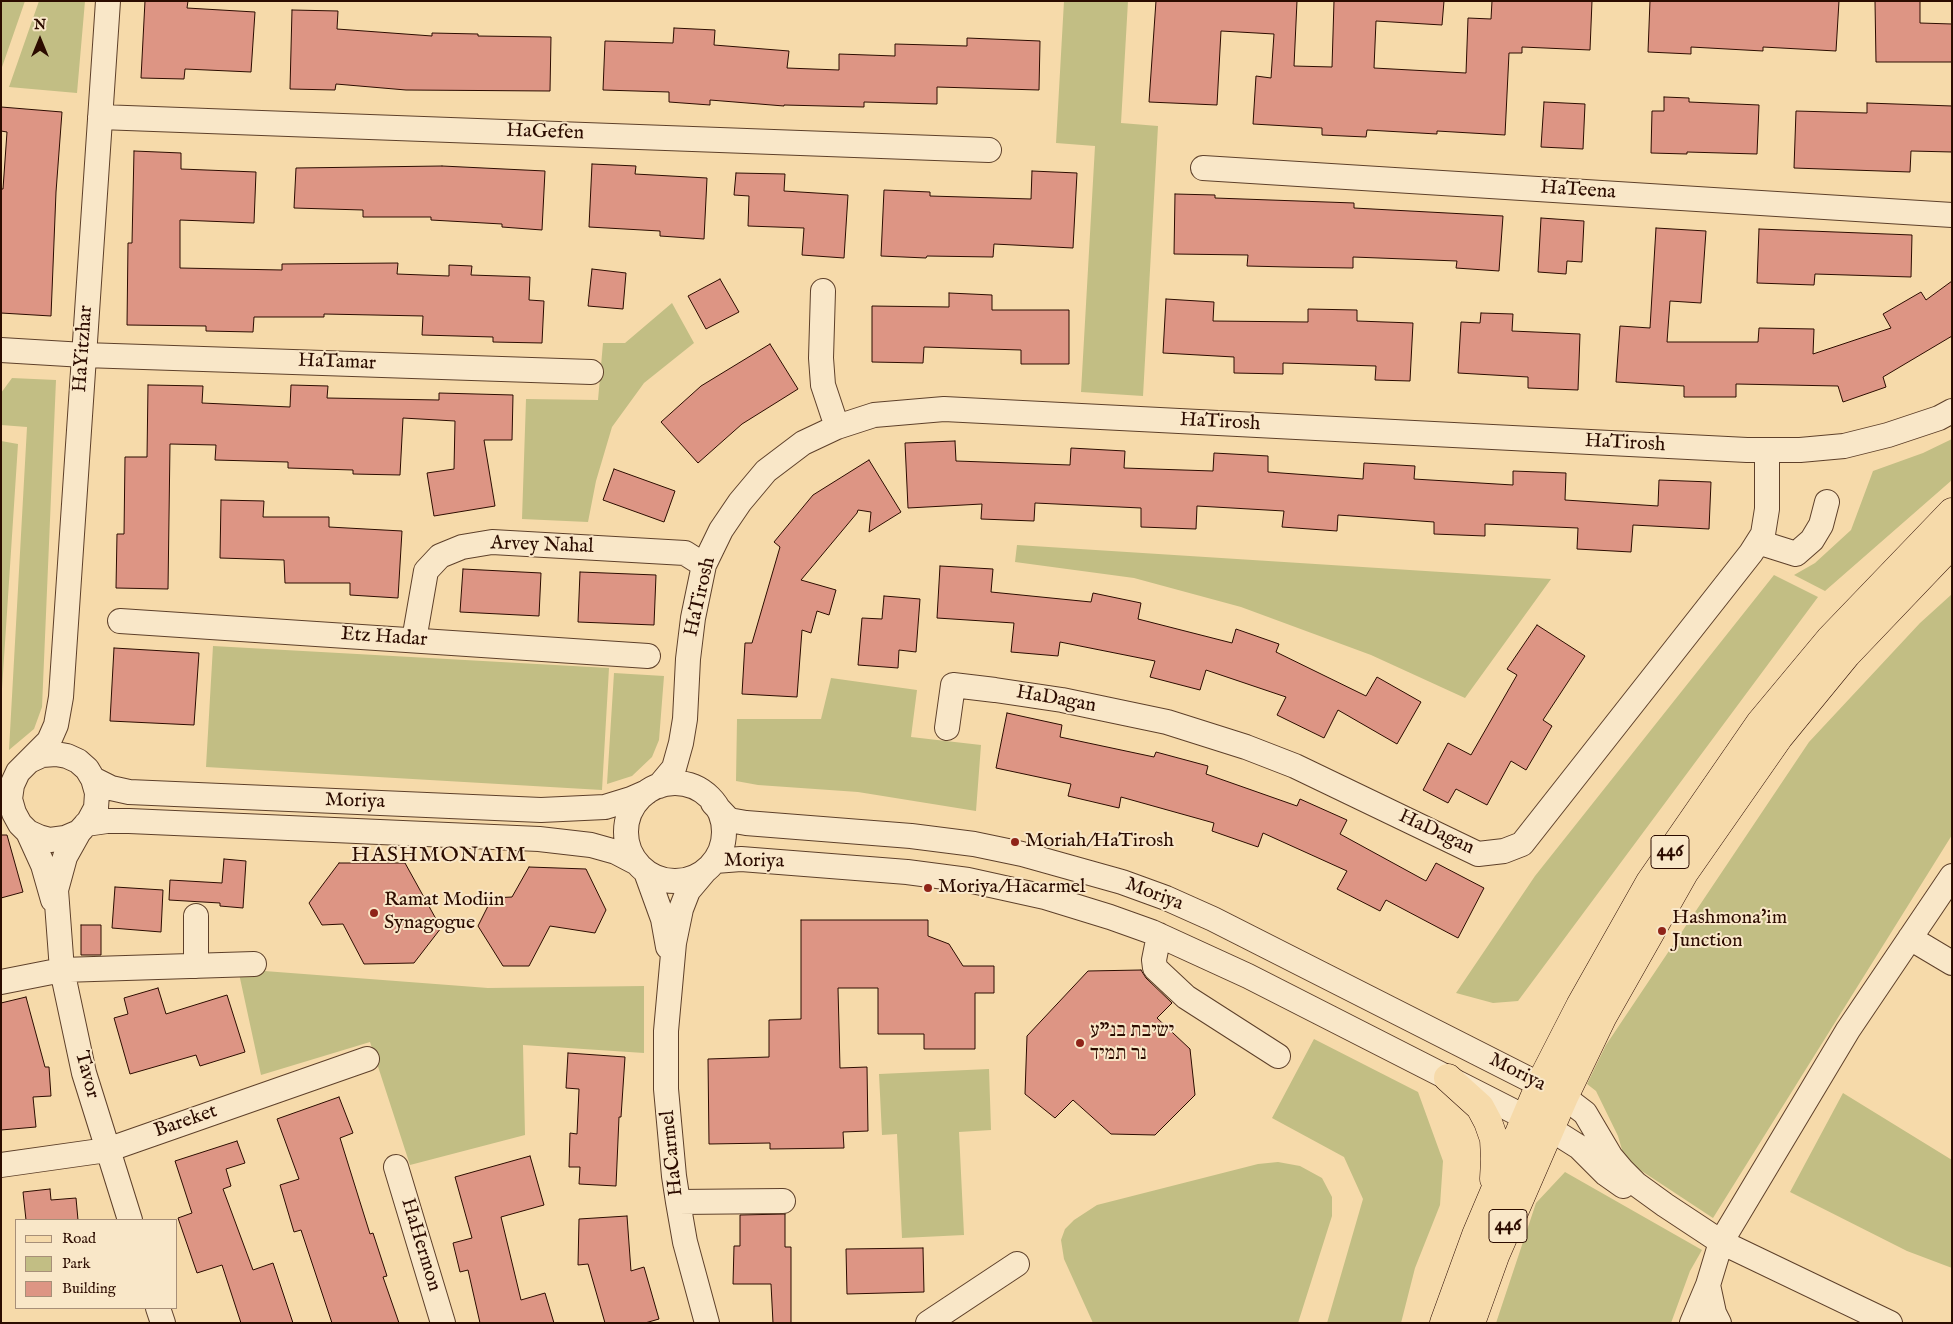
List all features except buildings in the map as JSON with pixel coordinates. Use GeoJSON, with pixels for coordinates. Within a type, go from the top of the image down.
{"type":"FeatureCollection","features":[{"type":"Feature","properties":{"kind":"main road","name":"446"},"geometry":{"type":"LineString","coordinates":[[1444,1323],[1489,1204],[1540,1084],[1580,1006],[1650,882],[1760,723],[1830,639],[1952,512]]}},
{"type":"Feature","properties":{"kind":"main road","name":"446"},"geometry":{"type":"LineString","coordinates":[[1471,1323],[1496,1256],[1564,1097],[1604,1016],[1684,873],[1779,737],[1847,654],[1952,544]]}},
{"type":"Feature","properties":{"kind":"main road"},"geometry":{"type":"LineString","coordinates":[[1448,1078],[1480,1107],[1494,1139],[1496,1159],[1494,1182],[1489,1204]]}},
{"type":"Feature","properties":{"kind":"street","name":"HaYitzhar"},"geometry":{"type":"LineString","coordinates":[[16,771],[49,741],[56,725],[60,697],[108,1]]}},
{"type":"Feature","properties":{"kind":"street","name":"HaGefen"},"geometry":{"type":"LineString","coordinates":[[100,117],[989,150]]}},
{"type":"Feature","properties":{"kind":"street","name":"HaTeena"},"geometry":{"type":"LineString","coordinates":[[1203,168],[1952,215]]}},
{"type":"Feature","properties":{"kind":"street"},"geometry":{"type":"LineString","coordinates":[[822,291],[822,385],[837,427]]}},
{"type":"Feature","properties":{"kind":"street","name":"HaTamar"},"geometry":{"type":"LineString","coordinates":[[1,350],[84,355],[591,372]]}},
{"type":"Feature","properties":{"kind":"street","name":"HaTirosh"},"geometry":{"type":"LineString","coordinates":[[653,789],[674,768],[685,719],[692,618],[704,565],[721,530],[740,502],[766,471],[803,443],[837,427],[874,415],[944,409],[1767,450],[1800,450],[1844,446],[1888,435],[1938,418],[1952,411]]}},
{"type":"Feature","properties":{"kind":"street","name":"HaDagan"},"geometry":{"type":"LineString","coordinates":[[947,728],[953,685],[1062,700],[1167,722],[1246,747],[1295,766],[1478,854],[1504,851],[1522,844],[1758,542],[1763,534],[1767,509],[1767,450]]}},
{"type":"Feature","properties":{"kind":"street"},"geometry":{"type":"LineString","coordinates":[[1758,542],[1796,554],[1812,540],[1821,525],[1827,502]]}},
{"type":"Feature","properties":{"kind":"street","name":"Arvey Nahal"},"geometry":{"type":"LineString","coordinates":[[414,640],[426,571],[440,556],[462,547],[492,542],[685,553],[704,565]]}},
{"type":"Feature","properties":{"kind":"street","name":"Etz Hadar"},"geometry":{"type":"LineString","coordinates":[[120,621],[648,656]]}},
{"type":"Feature","properties":{"kind":"street","name":"HaYitzhar"},"geometry":{"type":"LineString","coordinates":[[60,697],[65,730],[90,774]]}},
{"type":"Feature","properties":{"kind":"street","name":"HaTirosh"},"geometry":{"type":"LineString","coordinates":[[685,719],[692,772],[708,797]]}},
{"type":"Feature","properties":{"kind":"street"},"geometry":{"type":"LineString","coordinates":[[56,754],[68,756],[78,761],[90,774],[97,793],[96,808],[90,822],[82,828],[65,838],[50,840],[39,837],[16,825],[10,799],[16,771],[42,755],[56,754]]}},
{"type":"Feature","properties":{"kind":"street","name":"Moriya"},"geometry":{"type":"LineString","coordinates":[[90,774],[111,788],[129,792],[541,810],[605,806],[631,799],[653,789]]}},
{"type":"Feature","properties":{"kind":"street"},"geometry":{"type":"LineString","coordinates":[[671,784],[687,785],[708,797],[721,816],[724,832],[722,847],[709,867],[691,879],[676,882],[661,880],[641,867],[627,845],[627,822],[638,800],[653,789],[671,784]]}},
{"type":"Feature","properties":{"kind":"street","name":"Moriya"},"geometry":{"type":"LineString","coordinates":[[708,797],[729,820],[911,836],[974,844],[1046,860],[1122,882],[1166,898],[1256,940],[1564,1097],[1585,1113],[1611,1157],[1622,1170],[1636,1184],[1665,1205]]}},
{"type":"Feature","properties":{"kind":"street","name":"Moriya"},"geometry":{"type":"LineString","coordinates":[[82,828],[107,821],[129,821],[539,839],[591,845],[616,852],[641,867]]}},
{"type":"Feature","properties":{"kind":"street","name":"Tavor"},"geometry":{"type":"LineString","coordinates":[[16,825],[43,865],[58,926]]}},
{"type":"Feature","properties":{"kind":"street","name":"Tavor"},"geometry":{"type":"LineString","coordinates":[[82,828],[65,857],[56,890],[62,970],[84,1073],[130,1219]]}},
{"type":"Feature","properties":{"kind":"street","name":"Moriya"},"geometry":{"type":"LineString","coordinates":[[709,867],[741,859],[907,872],[968,880],[1045,897],[1110,917],[1159,935],[1248,976],[1549,1130],[1579,1147],[1606,1174],[1618,1183],[1665,1205]]}},
{"type":"Feature","properties":{"kind":"street","name":"HaCarmel"},"geometry":{"type":"LineString","coordinates":[[641,867],[663,919],[667,942],[669,979]]}},
{"type":"Feature","properties":{"kind":"street","name":"HaCarmel"},"geometry":{"type":"LineString","coordinates":[[707,1323],[685,1242],[674,1176],[666,1089],[666,1031],[669,979],[681,909],[688,891],[709,867]]}},
{"type":"Feature","properties":{"kind":"street"},"geometry":{"type":"LineString","coordinates":[[1692,1323],[1708,1285],[1721,1242],[1848,1030],[1952,876]]}},
{"type":"Feature","properties":{"kind":"street"},"geometry":{"type":"LineString","coordinates":[[196,916],[196,966]]}},
{"type":"Feature","properties":{"kind":"street"},"geometry":{"type":"LineString","coordinates":[[1159,935],[1154,960],[1155,968],[1186,996],[1278,1056]]}},
{"type":"Feature","properties":{"kind":"street"},"geometry":{"type":"LineString","coordinates":[[1910,938],[1952,963]]}},
{"type":"Feature","properties":{"kind":"street"},"geometry":{"type":"LineString","coordinates":[[1,982],[62,970],[254,964]]}},
{"type":"Feature","properties":{"kind":"street","name":"Bareket"},"geometry":{"type":"LineString","coordinates":[[1,1165],[107,1150],[367,1060]]}},
{"type":"Feature","properties":{"kind":"street","name":"HaHermon"},"geometry":{"type":"LineString","coordinates":[[396,1167],[444,1323]]}},
{"type":"Feature","properties":{"kind":"street"},"geometry":{"type":"LineString","coordinates":[[678,1202],[783,1201]]}},
{"type":"Feature","properties":{"kind":"street"},"geometry":{"type":"LineString","coordinates":[[1665,1205],[1721,1242],[1890,1323]]}},
{"type":"Feature","properties":{"kind":"street"},"geometry":{"type":"LineString","coordinates":[[928,1323],[1017,1264]]}},
{"type":"Feature","properties":{"kind":"street"},"geometry":{"type":"LineString","coordinates":[[1708,1285],[1714,1313],[1719,1323]]}},
{"type":"Feature","properties":{"kind":"street"},"geometry":{"type":"LineString","coordinates":[[158,1309],[163,1323]]}},
{"type":"Feature","properties":{"kind":"green space"},"geometry":{"type":"Polygon","coordinates":[[[1,1],[25,1],[1,70],[1,1]]]}},
{"type":"Feature","properties":{"kind":"green space"},"geometry":{"type":"Polygon","coordinates":[[[39,1],[85,1],[77,93],[9,87],[39,1]]]}},
{"type":"Feature","properties":{"kind":"green space"},"geometry":{"type":"Polygon","coordinates":[[[1064,1],[1128,1],[1121,123],[1158,126],[1143,396],[1081,392],[1095,146],[1056,143],[1064,1]]]}},
{"type":"Feature","properties":{"kind":"green space"},"geometry":{"type":"Polygon","coordinates":[[[672,303],[694,343],[644,383],[612,427],[596,481],[588,522],[522,519],[526,399],[598,400],[603,343],[625,343],[672,303]]]}},
{"type":"Feature","properties":{"kind":"green space"},"geometry":{"type":"Polygon","coordinates":[[[12,378],[56,380],[42,707],[34,729],[9,750],[27,427],[1,425],[1,393],[12,378]]]}},
{"type":"Feature","properties":{"kind":"green space"},"geometry":{"type":"Polygon","coordinates":[[[1952,439],[1952,480],[1825,591],[1794,575],[1815,563],[1851,530],[1873,471],[1923,453],[1952,439]]]}},
{"type":"Feature","properties":{"kind":"green space"},"geometry":{"type":"Polygon","coordinates":[[[1,441],[18,444],[1,704],[1,441]]]}},
{"type":"Feature","properties":{"kind":"green space"},"geometry":{"type":"Polygon","coordinates":[[[1017,545],[1551,579],[1465,698],[1371,655],[1241,607],[1134,578],[1015,562],[1017,545]]]}},
{"type":"Feature","properties":{"kind":"green space"},"geometry":{"type":"Polygon","coordinates":[[[1774,575],[1818,597],[1518,1001],[1493,1003],[1456,993],[1535,876],[1774,575]]]}},
{"type":"Feature","properties":{"kind":"green space"},"geometry":{"type":"Polygon","coordinates":[[[1952,594],[1952,835],[1713,1218],[1625,1160],[1618,1136],[1596,1091],[1587,1084],[1606,1045],[1809,742],[1920,623],[1952,594]]]}},
{"type":"Feature","properties":{"kind":"green space"},"geometry":{"type":"Polygon","coordinates":[[[213,646],[609,668],[602,790],[206,767],[213,646]]]}},
{"type":"Feature","properties":{"kind":"green space"},"geometry":{"type":"Polygon","coordinates":[[[614,673],[664,676],[659,740],[652,757],[632,776],[607,784],[614,673]]]}},
{"type":"Feature","properties":{"kind":"green space"},"geometry":{"type":"Polygon","coordinates":[[[831,678],[917,690],[911,737],[981,745],[976,811],[858,792],[758,785],[736,781],[737,719],[821,719],[831,678]]]}},
{"type":"Feature","properties":{"kind":"green space"},"geometry":{"type":"Polygon","coordinates":[[[238,969],[488,988],[644,986],[644,1053],[523,1045],[525,1135],[410,1165],[370,1042],[261,1075],[238,969]]]}},
{"type":"Feature","properties":{"kind":"green space"},"geometry":{"type":"Polygon","coordinates":[[[1314,1039],[1418,1092],[1443,1161],[1440,1205],[1415,1268],[1401,1323],[1327,1323],[1363,1199],[1344,1157],[1272,1118],[1314,1039]]]}},
{"type":"Feature","properties":{"kind":"green space"},"geometry":{"type":"Polygon","coordinates":[[[989,1069],[991,1130],[959,1132],[964,1235],[902,1238],[897,1134],[882,1135],[879,1074],[989,1069]]]}},
{"type":"Feature","properties":{"kind":"green space"},"geometry":{"type":"Polygon","coordinates":[[[1843,1093],[1952,1160],[1952,1268],[1907,1251],[1790,1192],[1843,1093]]]}},
{"type":"Feature","properties":{"kind":"green space"},"geometry":{"type":"Polygon","coordinates":[[[1278,1162],[1300,1166],[1322,1178],[1332,1197],[1332,1216],[1298,1323],[1093,1323],[1064,1259],[1061,1240],[1065,1229],[1074,1220],[1097,1205],[1258,1164],[1278,1162]]]}},
{"type":"Feature","properties":{"kind":"green space"},"geometry":{"type":"Polygon","coordinates":[[[1565,1172],[1702,1250],[1690,1271],[1671,1323],[1496,1323],[1536,1203],[1565,1172]]]}},
{"type":"Feature","properties":{"kind":"place","name":"Moriah/HaTirosh"},"geometry":{"type":"Point","coordinates":[1015,842]}},
{"type":"Feature","properties":{"kind":"place","name":"Moriya/Hacarmel"},"geometry":{"type":"Point","coordinates":[928,888]}},
{"type":"Feature","properties":{"kind":"place","name":"Ramat Modiin Synagogue"},"geometry":{"type":"Point","coordinates":[374,913]}},
{"type":"Feature","properties":{"kind":"place","name":"Hashmona'im Junction"},"geometry":{"type":"Point","coordinates":[1662,931]}},
{"type":"Feature","properties":{"kind":"place","name":"ישיבת בנ\"ע נר תמיד"},"geometry":{"type":"Point","coordinates":[1080,1043]}},
{"type":"Feature","properties":{"kind":"district","name":"HASHMONAIM"},"geometry":{"type":"Point","coordinates":[439,856]}}]}
